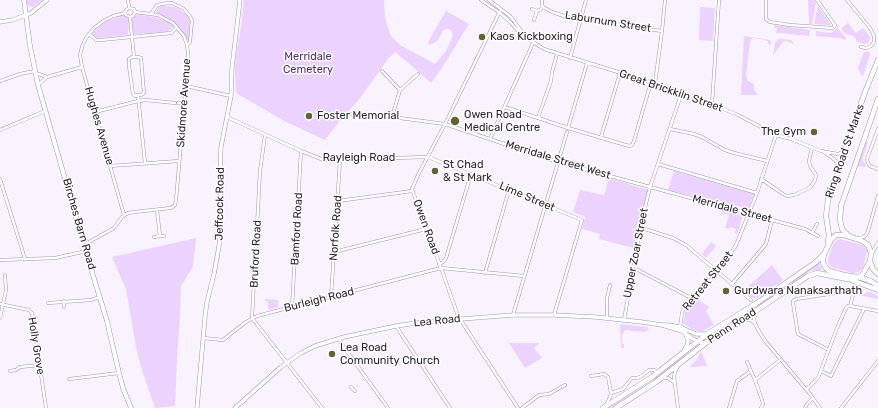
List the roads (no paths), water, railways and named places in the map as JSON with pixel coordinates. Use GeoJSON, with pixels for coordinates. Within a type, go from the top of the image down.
{"type":"FeatureCollection","features":[{"type":"Feature","properties":{"kind":"highway","name":"Ring Road St Marks"},"geometry":{"type":"LineString","coordinates":[[828,244],[829,235],[826,209],[828,200],[865,92],[878,60]]}},
{"type":"Feature","properties":{"kind":"highway","name":"Ring Road St Marks"},"geometry":{"type":"LineString","coordinates":[[849,236],[842,228],[840,220],[841,206],[878,99]]}},
{"type":"Feature","properties":{"kind":"highway"},"geometry":{"type":"LineString","coordinates":[[858,277],[864,273],[870,261],[871,253],[868,245],[849,236],[836,235],[828,244],[824,254],[823,263],[826,268],[829,271],[871,281],[878,286]]}},
{"type":"Feature","properties":{"kind":"highway","name":"Penn Road"},"geometry":{"type":"LineString","coordinates":[[604,407],[638,387],[658,373],[697,341],[763,299],[816,262],[824,254]]}},
{"type":"Feature","properties":{"kind":"highway"},"geometry":{"type":"LineString","coordinates":[[870,261],[873,269],[878,274]]}},
{"type":"Feature","properties":{"kind":"highway","name":"Penn Road"},"geometry":{"type":"LineString","coordinates":[[616,408],[661,378],[707,342],[804,278],[812,274],[822,274],[847,279],[854,279],[858,277]]}},
{"type":"Feature","properties":{"kind":"highway"},"geometry":{"type":"LineString","coordinates":[[847,279],[878,290]]}},
{"type":"Feature","properties":{"kind":"main road","name":"Birches Barn Road"},"geometry":{"type":"LineString","coordinates":[[24,0],[30,46],[38,85],[80,231],[87,243],[88,259],[108,321],[123,388],[131,408]]}},
{"type":"Feature","properties":{"kind":"street"},"geometry":{"type":"LineString","coordinates":[[0,22],[12,20],[31,13],[47,0]]}},
{"type":"Feature","properties":{"kind":"street"},"geometry":{"type":"LineString","coordinates":[[128,0],[129,8],[125,13],[130,17],[134,57]]}},
{"type":"Feature","properties":{"kind":"street","name":"Jeffcock Road"},"geometry":{"type":"LineString","coordinates":[[197,408],[207,302],[216,268],[219,246],[221,218],[220,172],[222,147],[231,96],[232,68],[240,0]]}},
{"type":"Feature","properties":{"kind":"street"},"geometry":{"type":"LineString","coordinates":[[481,0],[500,13],[526,38]]}},
{"type":"Feature","properties":{"kind":"street","name":"Great Brickkiln Street"},"geometry":{"type":"LineString","coordinates":[[489,0],[510,16],[526,38],[544,49],[682,92],[738,115],[776,135],[791,139],[812,148],[838,154],[842,152],[847,144]]}},
{"type":"Feature","properties":{"kind":"street"},"geometry":{"type":"LineString","coordinates":[[534,20],[537,11],[543,7],[542,0]]}},
{"type":"Feature","properties":{"kind":"street"},"geometry":{"type":"LineString","coordinates":[[570,58],[586,0]]}},
{"type":"Feature","properties":{"kind":"street"},"geometry":{"type":"LineString","coordinates":[[505,107],[568,128],[629,146],[632,145],[653,83],[662,31],[665,0]]}},
{"type":"Feature","properties":{"kind":"street"},"geometry":{"type":"LineString","coordinates":[[712,104],[719,0]]}},
{"type":"Feature","properties":{"kind":"street"},"geometry":{"type":"LineString","coordinates":[[766,0],[766,19],[770,22],[831,29],[834,27],[834,24],[817,0]]}},
{"type":"Feature","properties":{"kind":"street"},"geometry":{"type":"LineString","coordinates":[[849,1],[870,28],[874,36],[874,42],[871,46],[866,48],[861,47]]}},
{"type":"Feature","properties":{"kind":"street","name":"Skidmore Avenue"},"geometry":{"type":"LineString","coordinates":[[151,14],[157,6],[168,3],[184,9],[192,20],[190,42],[187,45]]}},
{"type":"Feature","properties":{"kind":"street","name":"Laburnum Street"},"geometry":{"type":"LineString","coordinates":[[543,7],[557,14],[581,19],[662,31]]}},
{"type":"Feature","properties":{"kind":"street"},"geometry":{"type":"LineString","coordinates":[[129,8],[132,8],[135,12],[133,16],[130,17]]}},
{"type":"Feature","properties":{"kind":"street"},"geometry":{"type":"LineString","coordinates":[[532,8],[537,11]]}},
{"type":"Feature","properties":{"kind":"street","name":"Owen Road"},"geometry":{"type":"LineString","coordinates":[[501,9],[445,124],[412,187],[412,191],[460,319],[518,408]]}},
{"type":"Feature","properties":{"kind":"street","name":"Skidmore Avenue"},"geometry":{"type":"LineString","coordinates":[[124,215],[128,213],[171,208],[176,200],[188,53],[184,36],[173,22],[151,14],[135,12]]}},
{"type":"Feature","properties":{"kind":"street","name":"Hughes Avenue"},"geometry":{"type":"LineString","coordinates":[[124,215],[82,67],[80,52],[83,42],[98,25],[113,16],[125,13]]}},
{"type":"Feature","properties":{"kind":"street"},"geometry":{"type":"LineString","coordinates":[[89,34],[96,40],[171,33],[176,27]]}},
{"type":"Feature","properties":{"kind":"street"},"geometry":{"type":"LineString","coordinates":[[490,139],[533,43]]}},
{"type":"Feature","properties":{"kind":"street"},"geometry":{"type":"LineString","coordinates":[[538,118],[550,84],[558,54]]}},
{"type":"Feature","properties":{"kind":"street"},"geometry":{"type":"LineString","coordinates":[[132,57],[141,58],[144,93],[142,95],[138,95],[135,96],[133,94],[129,66],[129,59],[132,57]]}},
{"type":"Feature","properties":{"kind":"street"},"geometry":{"type":"LineString","coordinates":[[568,128],[587,63]]}},
{"type":"Feature","properties":{"kind":"street"},"geometry":{"type":"LineString","coordinates":[[38,85],[47,77],[82,67]]}},
{"type":"Feature","properties":{"kind":"street"},"geometry":{"type":"LineString","coordinates":[[382,71],[400,90]]}},
{"type":"Feature","properties":{"kind":"street"},"geometry":{"type":"LineString","coordinates":[[0,82],[20,74],[35,72],[47,77]]}},
{"type":"Feature","properties":{"kind":"street"},"geometry":{"type":"LineString","coordinates":[[601,137],[620,73]]}},
{"type":"Feature","properties":{"kind":"street"},"geometry":{"type":"LineString","coordinates":[[392,117],[400,90],[418,74]]}},
{"type":"Feature","properties":{"kind":"street"},"geometry":{"type":"LineString","coordinates":[[186,86],[231,96]]}},
{"type":"Feature","properties":{"kind":"street","name":"Upper Zoar Street"},"geometry":{"type":"LineString","coordinates":[[624,320],[641,224],[650,187],[682,92]]}},
{"type":"Feature","properties":{"kind":"street"},"geometry":{"type":"LineString","coordinates":[[138,95],[145,163]]}},
{"type":"Feature","properties":{"kind":"street"},"geometry":{"type":"LineString","coordinates":[[95,112],[146,100],[184,104]]}},
{"type":"Feature","properties":{"kind":"street"},"geometry":{"type":"LineString","coordinates":[[0,130],[46,110]]}},
{"type":"Feature","properties":{"kind":"street","name":"Merridale Street West"},"geometry":{"type":"LineString","coordinates":[[348,114],[392,117],[445,124],[558,162],[650,187]]}},
{"type":"Feature","properties":{"kind":"street","name":"Rayleigh Road"},"geometry":{"type":"LineString","coordinates":[[227,117],[324,160],[428,156]]}},
{"type":"Feature","properties":{"kind":"street"},"geometry":{"type":"LineString","coordinates":[[670,129],[694,134],[725,150],[767,161]]}},
{"type":"Feature","properties":{"kind":"street"},"geometry":{"type":"LineString","coordinates":[[878,129],[867,159],[870,166],[878,170]]}},
{"type":"Feature","properties":{"kind":"street"},"geometry":{"type":"LineString","coordinates":[[513,316],[567,132]]}},
{"type":"Feature","properties":{"kind":"street","name":"Bruford Road"},"geometry":{"type":"LineString","coordinates":[[252,318],[260,171],[265,134]]}},
{"type":"Feature","properties":{"kind":"street","name":"Retreat Street"},"geometry":{"type":"LineString","coordinates":[[680,327],[684,309],[718,272],[739,238],[757,193],[776,135]]}},
{"type":"Feature","properties":{"kind":"street"},"geometry":{"type":"LineString","coordinates":[[761,179],[787,196],[794,195],[810,188],[816,175],[810,166],[809,161],[812,148]]}},
{"type":"Feature","properties":{"kind":"street","name":"Bamford Road"},"geometry":{"type":"LineString","coordinates":[[292,307],[301,151]]}},
{"type":"Feature","properties":{"kind":"street"},"geometry":{"type":"LineString","coordinates":[[822,151],[835,160],[837,164],[836,174]]}},
{"type":"Feature","properties":{"kind":"street","name":"Lime Street"},"geometry":{"type":"LineString","coordinates":[[428,156],[582,220],[554,315]]}},
{"type":"Feature","properties":{"kind":"street","name":"Norfolk Road"},"geometry":{"type":"LineString","coordinates":[[331,297],[340,160]]}},
{"type":"Feature","properties":{"kind":"street"},"geometry":{"type":"LineString","coordinates":[[110,166],[179,161]]}},
{"type":"Feature","properties":{"kind":"street"},"geometry":{"type":"LineString","coordinates":[[658,164],[757,193]]}},
{"type":"Feature","properties":{"kind":"street"},"geometry":{"type":"LineString","coordinates":[[439,264],[446,258],[471,174]]}},
{"type":"Feature","properties":{"kind":"street"},"geometry":{"type":"LineString","coordinates":[[0,179],[25,259]]}},
{"type":"Feature","properties":{"kind":"street","name":"Merridale Street"},"geometry":{"type":"LineString","coordinates":[[650,187],[805,229],[818,236]]}},
{"type":"Feature","properties":{"kind":"street"},"geometry":{"type":"LineString","coordinates":[[485,273],[509,190]]}},
{"type":"Feature","properties":{"kind":"street"},"geometry":{"type":"LineString","coordinates":[[338,201],[412,191]]}},
{"type":"Feature","properties":{"kind":"street"},"geometry":{"type":"LineString","coordinates":[[857,239],[866,235],[868,231],[878,196]]}},
{"type":"Feature","properties":{"kind":"street"},"geometry":{"type":"LineString","coordinates":[[154,237],[162,236],[157,210]]}},
{"type":"Feature","properties":{"kind":"street"},"geometry":{"type":"LineString","coordinates":[[87,243],[114,228],[124,215]]}},
{"type":"Feature","properties":{"kind":"street"},"geometry":{"type":"LineString","coordinates":[[732,284],[766,244],[772,220]]}},
{"type":"Feature","properties":{"kind":"street"},"geometry":{"type":"LineString","coordinates":[[812,233],[817,224]]}},
{"type":"Feature","properties":{"kind":"street"},"geometry":{"type":"LineString","coordinates":[[334,252],[426,229]]}},
{"type":"Feature","properties":{"kind":"street"},"geometry":{"type":"LineString","coordinates":[[645,230],[673,238],[686,245],[751,300]]}},
{"type":"Feature","properties":{"kind":"street"},"geometry":{"type":"LineString","coordinates":[[871,253],[878,243]]}},
{"type":"Feature","properties":{"kind":"street"},"geometry":{"type":"LineString","coordinates":[[0,260],[55,258],[87,251]]}},
{"type":"Feature","properties":{"kind":"street"},"geometry":{"type":"LineString","coordinates":[[441,268],[524,276]]}},
{"type":"Feature","properties":{"kind":"street","name":"Burleigh Road"},"geometry":{"type":"LineString","coordinates":[[203,338],[223,340],[246,322],[257,316],[441,268]]}},
{"type":"Feature","properties":{"kind":"street"},"geometry":{"type":"LineString","coordinates":[[638,270],[693,299]]}},
{"type":"Feature","properties":{"kind":"street"},"geometry":{"type":"LineString","coordinates":[[0,318],[6,290],[5,274]]}},
{"type":"Feature","properties":{"kind":"street"},"geometry":{"type":"LineString","coordinates":[[607,318],[607,298],[610,285]]}},
{"type":"Feature","properties":{"kind":"street"},"geometry":{"type":"LineString","coordinates":[[806,390],[818,378],[829,350],[837,328],[846,308],[850,306],[853,295],[851,292],[848,291],[796,299],[792,303],[798,334],[829,350]]}},
{"type":"Feature","properties":{"kind":"street"},"geometry":{"type":"LineString","coordinates":[[48,303],[91,300],[100,297]]}},
{"type":"Feature","properties":{"kind":"street"},"geometry":{"type":"LineString","coordinates":[[746,302],[747,297]]}},
{"type":"Feature","properties":{"kind":"street"},"geometry":{"type":"LineString","coordinates":[[64,301],[64,307]]}},
{"type":"Feature","properties":{"kind":"street","name":"Holly Grove"},"geometry":{"type":"LineString","coordinates":[[2,305],[29,310],[32,313],[46,408]]}},
{"type":"Feature","properties":{"kind":"street"},"geometry":{"type":"LineString","coordinates":[[850,306],[878,311]]}},
{"type":"Feature","properties":{"kind":"street"},"geometry":{"type":"LineString","coordinates":[[821,371],[831,376],[864,309]]}},
{"type":"Feature","properties":{"kind":"street"},"geometry":{"type":"LineString","coordinates":[[755,324],[754,319],[757,310]]}},
{"type":"Feature","properties":{"kind":"street","name":"Lea Road"},"geometry":{"type":"LineString","coordinates":[[236,408],[266,380],[301,353],[327,342],[396,326],[460,319],[554,315],[607,318],[668,325],[680,327],[699,335],[707,334]]}},
{"type":"Feature","properties":{"kind":"street"},"geometry":{"type":"LineString","coordinates":[[252,318],[322,408]]}},
{"type":"Feature","properties":{"kind":"street"},"geometry":{"type":"LineString","coordinates":[[742,320],[750,320],[755,324],[766,342],[820,408]]}},
{"type":"Feature","properties":{"kind":"street","name":"Lea Road"},"geometry":{"type":"LineString","coordinates":[[662,325],[680,330],[693,340],[703,343],[707,342]]}},
{"type":"Feature","properties":{"kind":"street"},"geometry":{"type":"LineString","coordinates":[[396,326],[450,408]]}},
{"type":"Feature","properties":{"kind":"street"},"geometry":{"type":"LineString","coordinates":[[684,332],[688,340],[684,351]]}},
{"type":"Feature","properties":{"kind":"street","name":"Lea Road"},"geometry":{"type":"LineString","coordinates":[[690,332],[695,336],[697,341]]}},
{"type":"Feature","properties":{"kind":"street"},"geometry":{"type":"LineString","coordinates":[[340,339],[341,343],[388,408]]}},
{"type":"Feature","properties":{"kind":"street"},"geometry":{"type":"LineString","coordinates":[[694,351],[697,347],[697,341]]}},
{"type":"Feature","properties":{"kind":"street"},"geometry":{"type":"LineString","coordinates":[[755,380],[780,360]]}},
{"type":"Feature","properties":{"kind":"street"},"geometry":{"type":"LineString","coordinates":[[841,408],[878,361]]}},
{"type":"Feature","properties":{"kind":"street"},"geometry":{"type":"LineString","coordinates":[[748,362],[762,400],[761,408]]}},
{"type":"Feature","properties":{"kind":"street"},"geometry":{"type":"LineString","coordinates":[[678,408],[674,382],[675,372],[679,364]]}},
{"type":"Feature","properties":{"kind":"street"},"geometry":{"type":"LineString","coordinates":[[10,371],[16,370],[20,367],[40,365]]}},
{"type":"Feature","properties":{"kind":"street"},"geometry":{"type":"LineString","coordinates":[[611,393],[623,389],[632,378],[642,376],[651,369],[658,373]]}},
{"type":"Feature","properties":{"kind":"street"},"geometry":{"type":"LineString","coordinates":[[729,408],[737,381],[751,371]]}},
{"type":"Feature","properties":{"kind":"street"},"geometry":{"type":"LineString","coordinates":[[69,379],[119,374]]}},
{"type":"Feature","properties":{"kind":"street"},"geometry":{"type":"LineString","coordinates":[[591,376],[604,374],[608,376],[611,393],[604,407]]}},
{"type":"Feature","properties":{"kind":"street"},"geometry":{"type":"LineString","coordinates":[[661,378],[668,378],[674,382]]}},
{"type":"Feature","properties":{"kind":"street"},"geometry":{"type":"LineString","coordinates":[[522,408],[540,395],[549,394],[565,385]]}},
{"type":"Feature","properties":{"kind":"street"},"geometry":{"type":"LineString","coordinates":[[351,387],[355,391]]}},
{"type":"Feature","properties":{"kind":"street"},"geometry":{"type":"LineString","coordinates":[[804,408],[813,398]]}},
{"type":"Feature","properties":{"kind":"place","name":"Kaos Kickboxing"},"geometry":{"type":"Point","coordinates":[482,37]}},
{"type":"Feature","properties":{"kind":"place","name":"Foster Memorial"},"geometry":{"type":"Point","coordinates":[309,116]}},
{"type":"Feature","properties":{"kind":"place","name":"Owen Road Medical Centre"},"geometry":{"type":"Point","coordinates":[455,121]}},
{"type":"Feature","properties":{"kind":"place","name":"The Gym"},"geometry":{"type":"Point","coordinates":[814,132]}},
{"type":"Feature","properties":{"kind":"place","name":"St Chad & St Mark"},"geometry":{"type":"Point","coordinates":[435,171]}},
{"type":"Feature","properties":{"kind":"place","name":"Gurdwara Nanaksarthath"},"geometry":{"type":"Point","coordinates":[726,291]}},
{"type":"Feature","properties":{"kind":"place","name":"Lea Road Community Church"},"geometry":{"type":"Point","coordinates":[332,354]}},
{"type":"Feature","properties":{"kind":"park label","name":"Merridale Cemetery"},"geometry":{"type":"Point","coordinates":[308,63]}}]}
